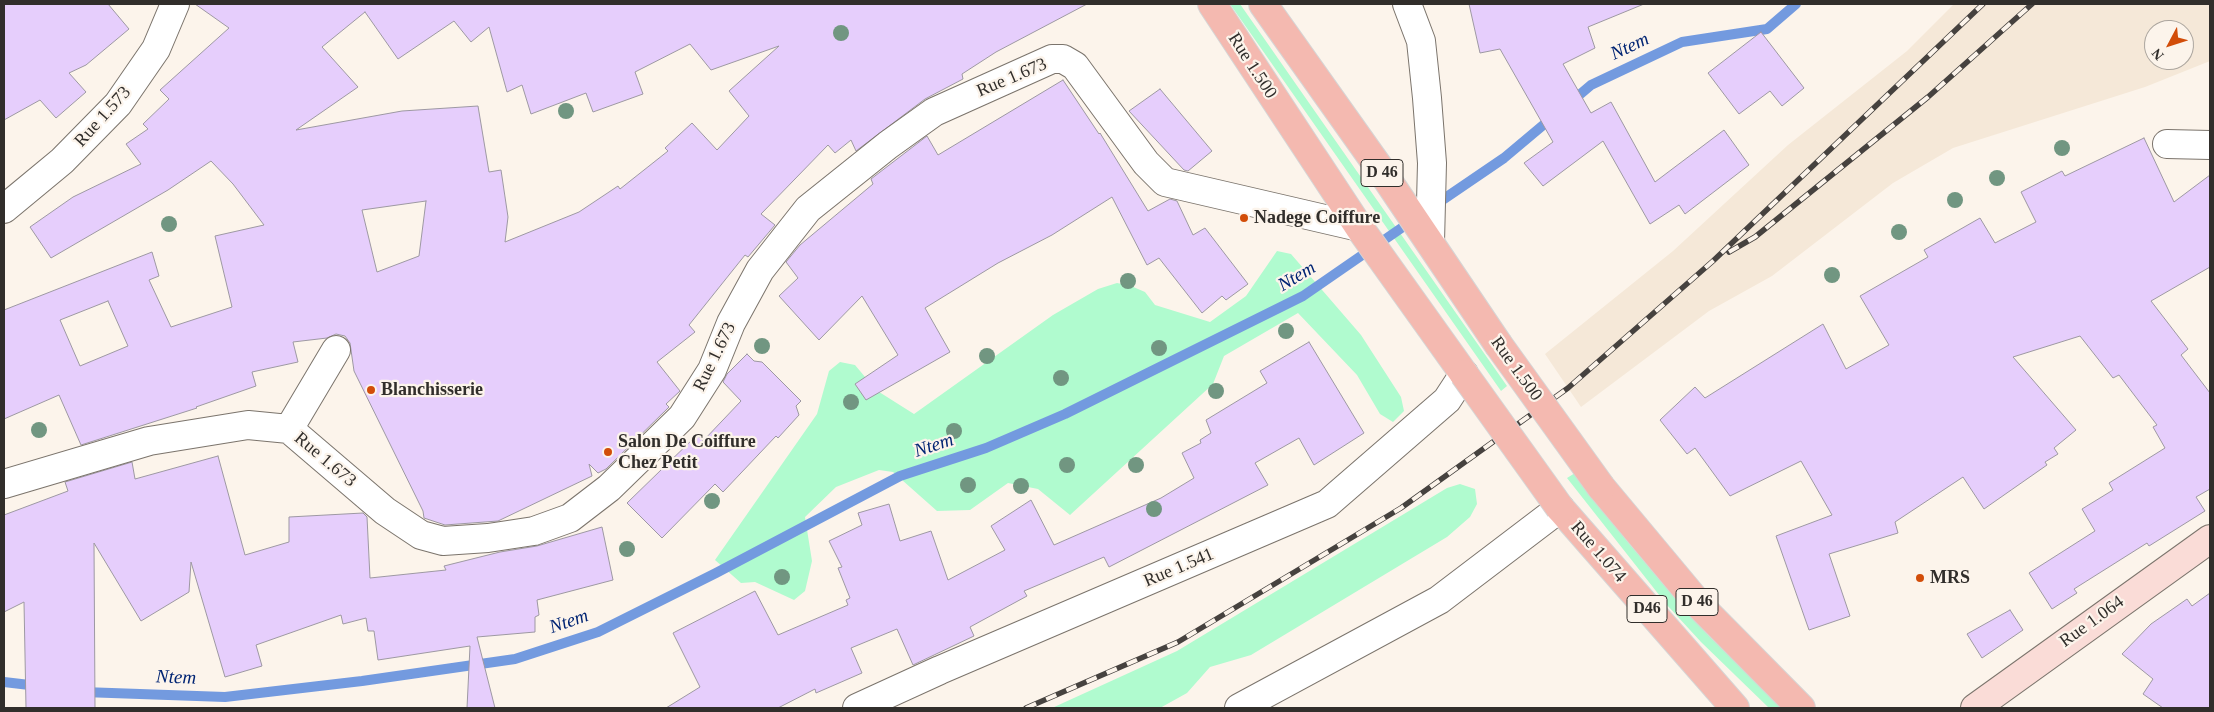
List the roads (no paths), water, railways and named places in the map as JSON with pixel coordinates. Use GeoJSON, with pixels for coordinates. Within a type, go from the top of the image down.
{"type":"FeatureCollection","features":[{"type":"Feature","properties":{"kind":"main road","name":"Rue 1.500"},"geometry":{"type":"LineString","coordinates":[[1212,4],[1359,227],[1464,374]]}},
{"type":"Feature","properties":{"kind":"main road","name":"Rue 1.500"},"geometry":{"type":"LineString","coordinates":[[1263,4],[1430,242],[1498,344],[1601,487],[1702,608],[1802,708]]}},
{"type":"Feature","properties":{"kind":"main road","name":"D46"},"geometry":{"type":"LineString","coordinates":[[1464,374],[1560,508]]}},
{"type":"Feature","properties":{"kind":"main road","name":"Rue 1.074"},"geometry":{"type":"LineString","coordinates":[[1560,508],[1735,708]]}},
{"type":"Feature","properties":{"kind":"main road","name":"Rue 1.064"},"geometry":{"type":"LineString","coordinates":[[1975,708],[2210,539]]}},
{"type":"Feature","properties":{"kind":"main road"},"geometry":{"type":"LineString","coordinates":[[1961,708],[2007,686]]}},
{"type":"Feature","properties":{"kind":"street","name":"Rue 1.573"},"geometry":{"type":"LineString","coordinates":[[4,209],[62,161],[118,104],[156,48],[175,4]]}},
{"type":"Feature","properties":{"kind":"street"},"geometry":{"type":"LineString","coordinates":[[1407,4],[1421,41],[1427,98],[1432,163],[1430,242]]}},
{"type":"Feature","properties":{"kind":"street","name":"Rue 1.673"},"geometry":{"type":"LineString","coordinates":[[4,484],[149,442],[248,424],[289,429],[385,511],[421,535],[442,541],[488,538],[534,531],[570,518],[609,488],[682,417],[712,370],[731,323],[760,270],[808,209],[888,145],[934,112],[1052,60],[1063,59],[1076,66],[1146,163],[1165,182],[1359,227]]}},
{"type":"Feature","properties":{"kind":"street"},"geometry":{"type":"LineString","coordinates":[[2167,144],[2210,145]]}},
{"type":"Feature","properties":{"kind":"street"},"geometry":{"type":"LineString","coordinates":[[289,429],[336,350]]}},
{"type":"Feature","properties":{"kind":"street","name":"Rue 1.541"},"geometry":{"type":"LineString","coordinates":[[857,708],[940,670],[1327,504],[1447,400],[1464,374]]}},
{"type":"Feature","properties":{"kind":"street"},"geometry":{"type":"LineString","coordinates":[[1240,708],[1439,600],[1560,508]]}},
{"type":"Feature","properties":{"kind":"waterway","name":"Ntem"},"geometry":{"type":"LineString","coordinates":[[1571,102],[1591,85],[1682,42],[1767,29],[1796,4]]}},
{"type":"Feature","properties":{"kind":"waterway","name":"Ntem"},"geometry":{"type":"LineString","coordinates":[[1435,205],[1504,158],[1554,116]]}},
{"type":"Feature","properties":{"kind":"waterway","name":"Ntem"},"geometry":{"type":"LineString","coordinates":[[83,692],[225,697],[362,681],[515,659],[598,632],[716,573],[900,476],[986,448],[1065,414],[1303,296],[1413,220]]}},
{"type":"Feature","properties":{"kind":"waterway","name":"Ntem"},"geometry":{"type":"LineString","coordinates":[[4,682],[38,686]]}},
{"type":"Feature","properties":{"kind":"railway"},"geometry":{"type":"LineString","coordinates":[[1026,708],[1178,642],[1401,508],[1568,388],[1713,261],[1983,4]]}},
{"type":"Feature","properties":{"kind":"railway"},"geometry":{"type":"LineString","coordinates":[[1729,252],[1755,237],[1928,97],[2032,4]]}},
{"type":"Feature","properties":{"kind":"place","name":"Nadege Coiffure"},"geometry":{"type":"Point","coordinates":[1244,218]}},
{"type":"Feature","properties":{"kind":"place","name":"Blanchisserie"},"geometry":{"type":"Point","coordinates":[371,390]}},
{"type":"Feature","properties":{"kind":"place","name":"Salon De Coiffure Chez Petit"},"geometry":{"type":"Point","coordinates":[608,452]}},
{"type":"Feature","properties":{"kind":"place","name":"MRS"},"geometry":{"type":"Point","coordinates":[1920,578]}}]}
